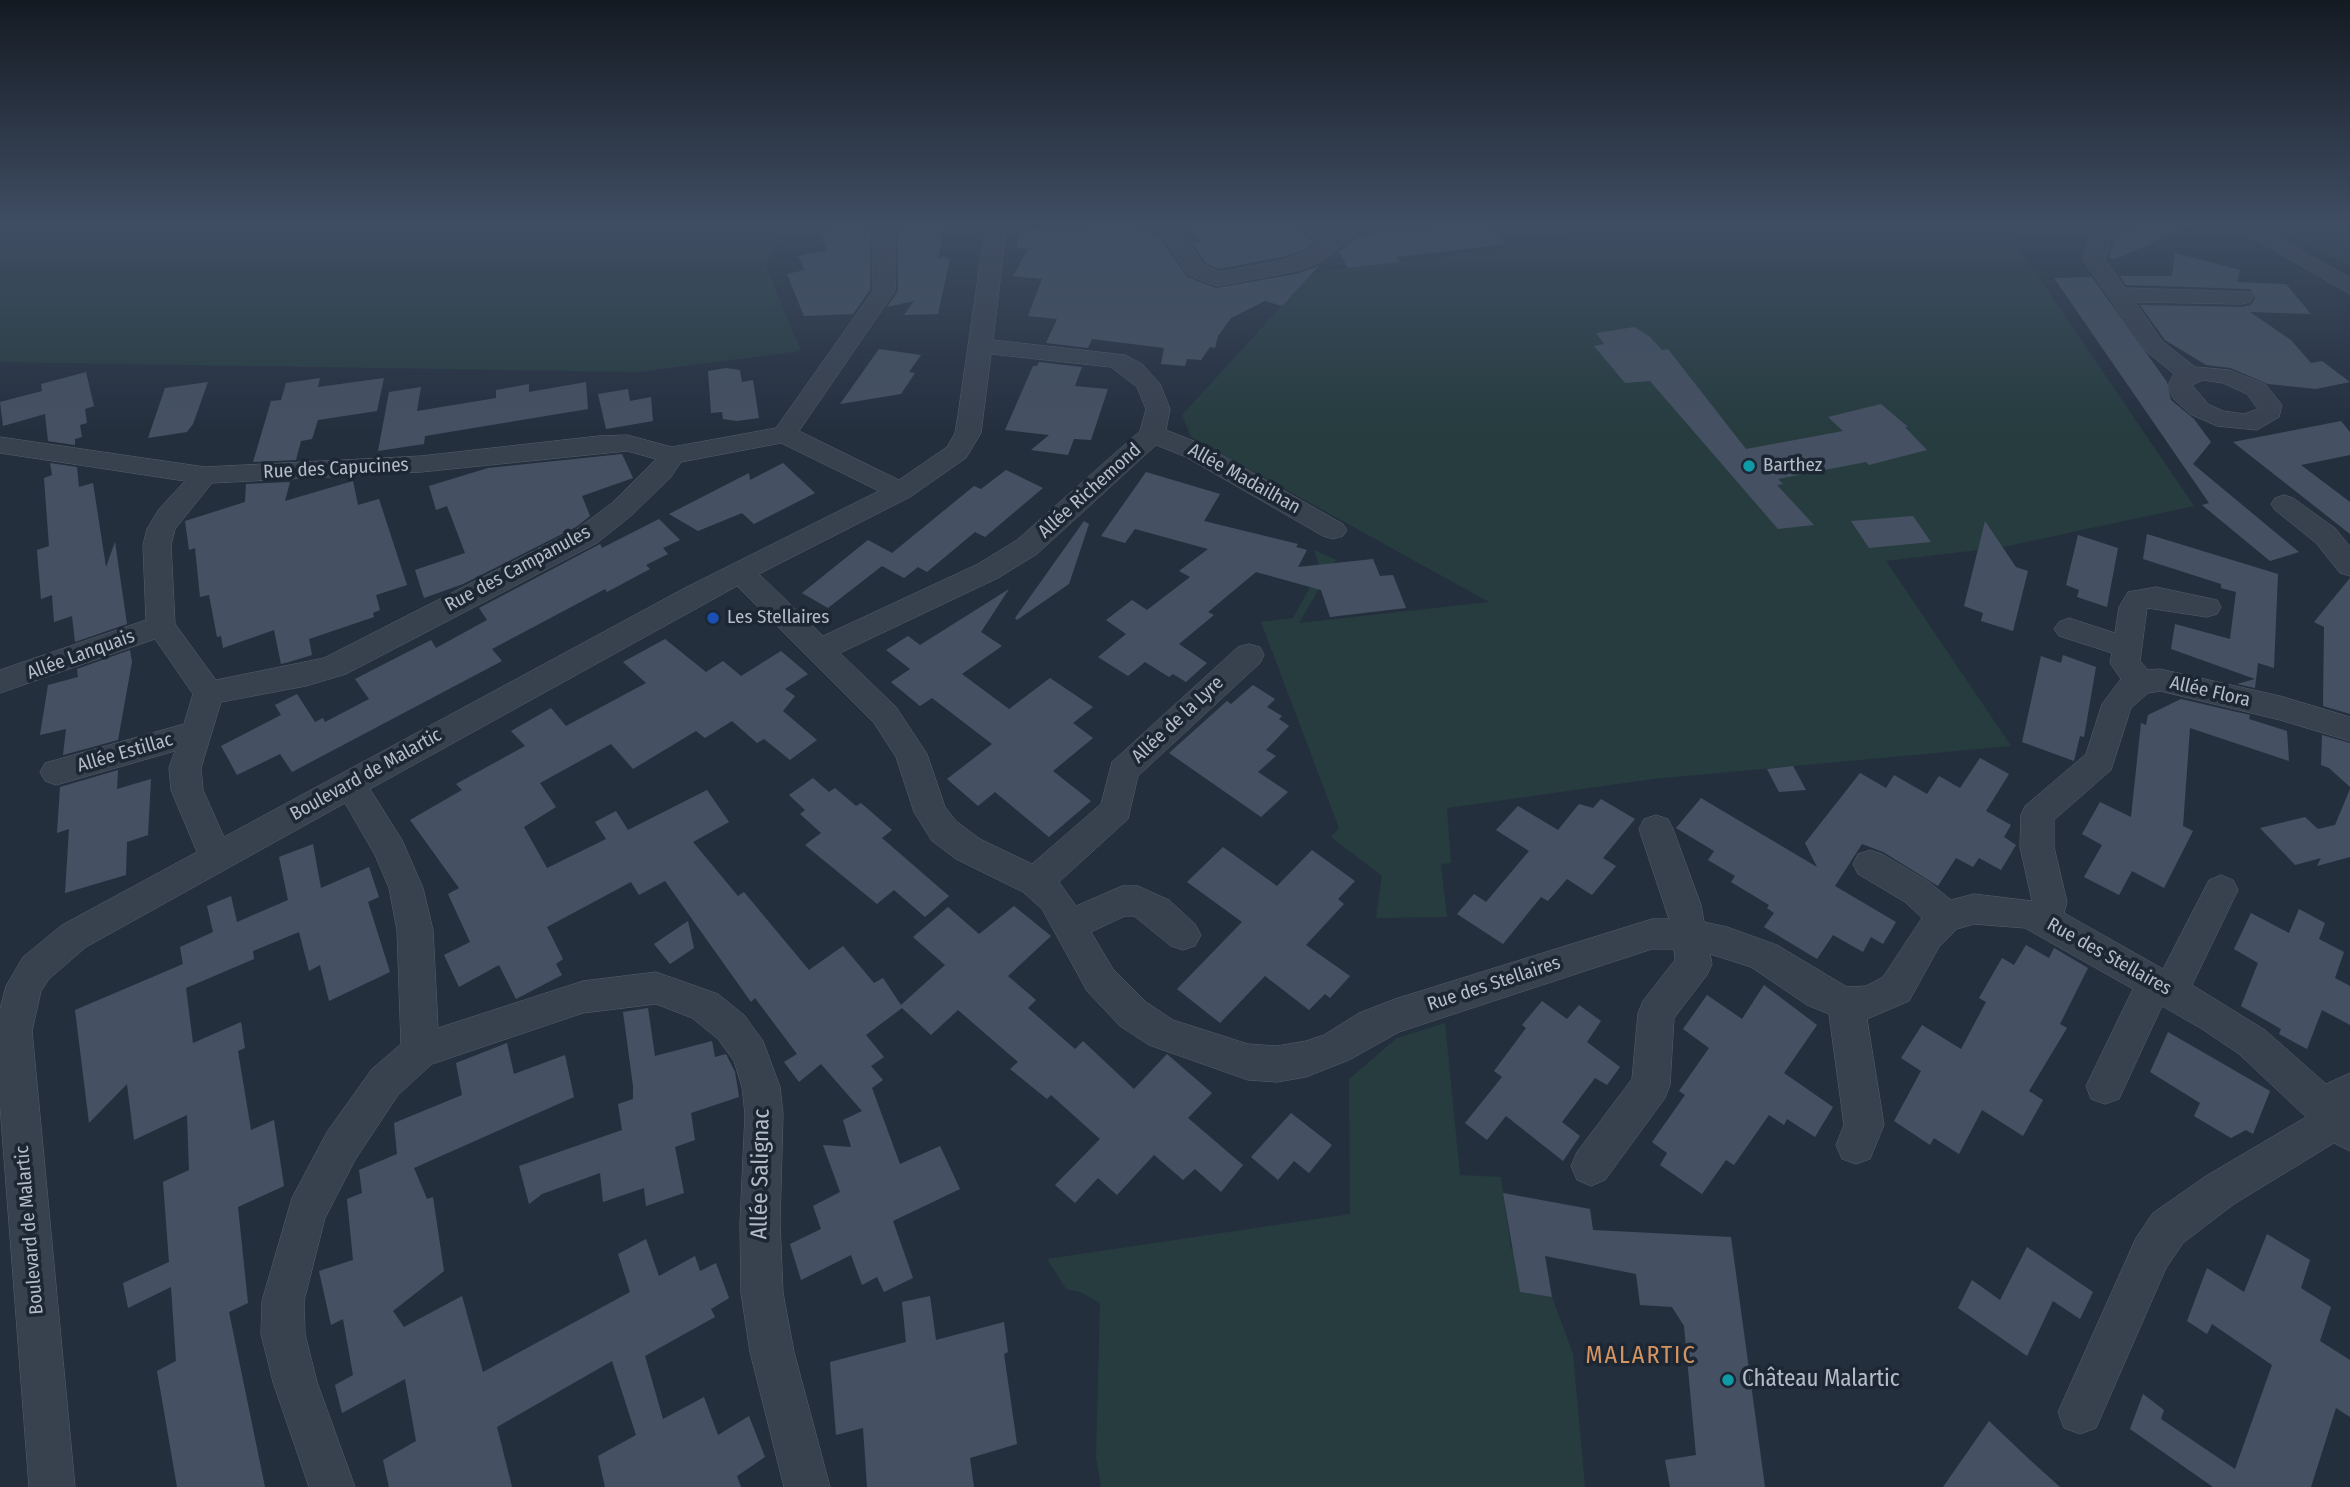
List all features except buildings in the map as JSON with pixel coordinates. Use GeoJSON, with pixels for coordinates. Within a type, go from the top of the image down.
{"type":"FeatureCollection","features":[{"type":"Feature","properties":{"kind":"street"},"geometry":{"type":"LineString","coordinates":[[785,434],[884,291]]}},
{"type":"Feature","properties":{"kind":"street","name":"Boulevard de Malartic"},"geometry":{"type":"LineString","coordinates":[[52,1487],[13,1031],[18,1005],[30,977],[55,950],[75,936],[216,856],[740,572],[901,491],[957,452],[968,433],[987,291]]}},
{"type":"Feature","properties":{"kind":"street"},"geometry":{"type":"LineString","coordinates":[[2117,291],[2154,346],[2190,375]]}},
{"type":"Feature","properties":{"kind":"street"},"geometry":{"type":"LineString","coordinates":[[2120,295],[2242,297]]}},
{"type":"Feature","properties":{"kind":"street","name":"Allée Richemond"},"geometry":{"type":"LineString","coordinates":[[821,650],[850,632],[988,571],[1027,547],[1152,434],[1157,409],[1148,384],[1133,369],[1117,360],[979,346]]}},
{"type":"Feature","properties":{"kind":"street"},"geometry":{"type":"LineString","coordinates":[[672,455],[785,434],[901,491]]}},
{"type":"Feature","properties":{"kind":"street","name":"Allée Madailhan"},"geometry":{"type":"LineString","coordinates":[[1152,434],[1195,451],[1333,530]]}},
{"type":"Feature","properties":{"kind":"street","name":"Rue des Capucines"},"geometry":{"type":"LineString","coordinates":[[0,445],[205,475],[421,464],[599,443],[627,443],[672,455]]}},
{"type":"Feature","properties":{"kind":"street","name":"Rue des Campanules"},"geometry":{"type":"LineString","coordinates":[[209,693],[306,675],[335,666],[542,561],[586,536],[621,509],[662,471],[672,455]]}},
{"type":"Feature","properties":{"kind":"street"},"geometry":{"type":"LineString","coordinates":[[205,475],[169,515],[161,528],[157,545],[161,626],[209,693],[194,733],[186,768],[187,790],[216,856]]}},
{"type":"Feature","properties":{"kind":"street"},"geometry":{"type":"LineString","coordinates":[[2284,504],[2326,536],[2350,566]]}},
{"type":"Feature","properties":{"kind":"street","name":"Rue des Stellaires"},"geometry":{"type":"LineString","coordinates":[[740,572],[885,715],[911,754],[930,812],[944,831],[968,849],[1035,882],[1054,899],[1100,980],[1133,1014],[1162,1033],[1248,1062],[1277,1064],[1306,1059],[1326,1052],[1372,1025],[1427,1004],[1652,934],[1688,933],[1727,942],[1763,956],[1820,993],[1846,1004]]}},
{"type":"Feature","properties":{"kind":"street"},"geometry":{"type":"LineString","coordinates":[[2045,920],[2050,902],[2037,847],[2037,815],[2100,761],[2117,704],[2128,690],[2141,682],[2125,663],[2133,607],[2138,599],[2156,597],[2207,607]]}},
{"type":"Feature","properties":{"kind":"street","name":"Allée Lanquais"},"geometry":{"type":"LineString","coordinates":[[0,682],[161,626]]}},
{"type":"Feature","properties":{"kind":"street"},"geometry":{"type":"LineString","coordinates":[[2069,629],[2126,648]]}},
{"type":"Feature","properties":{"kind":"street","name":"Allée de la Lyre"},"geometry":{"type":"LineString","coordinates":[[1035,882],[1116,810],[1123,771],[1250,655]]}},
{"type":"Feature","properties":{"kind":"street","name":"Allée Flora"},"geometry":{"type":"LineString","coordinates":[[2141,682],[2160,680],[2193,686],[2350,729]]}},
{"type":"Feature","properties":{"kind":"street","name":"Allée Estillac"},"geometry":{"type":"LineString","coordinates":[[56,772],[194,733]]}},
{"type":"Feature","properties":{"kind":"street"},"geometry":{"type":"LineString","coordinates":[[332,1487],[295,1382],[283,1334],[283,1301],[289,1267],[306,1212],[341,1146],[384,1082],[420,1051],[415,930],[406,888],[390,850],[351,785]]}},
{"type":"Feature","properties":{"kind":"street"},"geometry":{"type":"LineString","coordinates":[[1591,1166],[1651,1085],[1656,1013],[1694,964],[1684,905],[1656,829]]}},
{"type":"Feature","properties":{"kind":"street"},"geometry":{"type":"LineString","coordinates":[[1856,1145],[1864,1125],[1846,1004],[1870,1002],[1896,989],[1927,936],[1946,917],[1917,892],[1870,864]]}},
{"type":"Feature","properties":{"kind":"street"},"geometry":{"type":"LineString","coordinates":[[2105,1086],[2221,890]]}},
{"type":"Feature","properties":{"kind":"street"},"geometry":{"type":"LineString","coordinates":[[1070,925],[1122,901],[1138,901],[1157,911],[1183,934]]}},
{"type":"Feature","properties":{"kind":"street","name":"Rue des Stellaires"},"geometry":{"type":"LineString","coordinates":[[1946,917],[1974,909],[2025,913],[2045,920],[2252,1042],[2340,1112]]}},
{"type":"Feature","properties":{"kind":"street","name":"Allée Salignac"},"geometry":{"type":"LineString","coordinates":[[420,1051],[583,997],[619,990],[656,988],[705,1006],[731,1027],[750,1053],[761,1087],[764,1114],[760,1223],[762,1293],[772,1352],[807,1487]]}},
{"type":"Feature","properties":{"kind":"street"},"geometry":{"type":"LineString","coordinates":[[2080,1412],[2151,1253],[2168,1228],[2220,1190],[2340,1112]]}},
{"type":"Feature","properties":{"kind":"green space"},"geometry":{"type":"Polygon","coordinates":[[[0,291],[776,291],[801,351],[637,372],[0,362],[0,291]]]}},
{"type":"Feature","properties":{"kind":"green space"},"geometry":{"type":"Polygon","coordinates":[[[1295,291],[2048,291],[2194,506],[2003,547],[1886,561],[2011,746],[1653,779],[1447,808],[1451,863],[1441,864],[1447,917],[1376,918],[1382,876],[1331,837],[1339,828],[1261,622],[1293,618],[1320,569],[1314,550],[1336,560],[1299,623],[1489,602],[1191,437],[1182,415],[1295,291]]]}},
{"type":"Feature","properties":{"kind":"green space"},"geometry":{"type":"Polygon","coordinates":[[[1445,1023],[1460,1175],[1501,1177],[1511,1249],[1516,1250],[1520,1292],[1552,1297],[1573,1354],[1585,1487],[1101,1487],[1096,1457],[1100,1303],[1080,1292],[1066,1289],[1047,1259],[1350,1214],[1349,1079],[1397,1038],[1445,1023]]]}},
{"type":"Feature","properties":{"kind":"place","name":"Barthez"},"geometry":{"type":"Point","coordinates":[1749,466]}},
{"type":"Feature","properties":{"kind":"place","name":"Les Stellaires"},"geometry":{"type":"Point","coordinates":[713,618]}},
{"type":"Feature","properties":{"kind":"place","name":"Château Malartic"},"geometry":{"type":"Point","coordinates":[1728,1380]}},
{"type":"Feature","properties":{"kind":"district","name":"MALARTIC"},"geometry":{"type":"Point","coordinates":[1641,1356]}}]}
